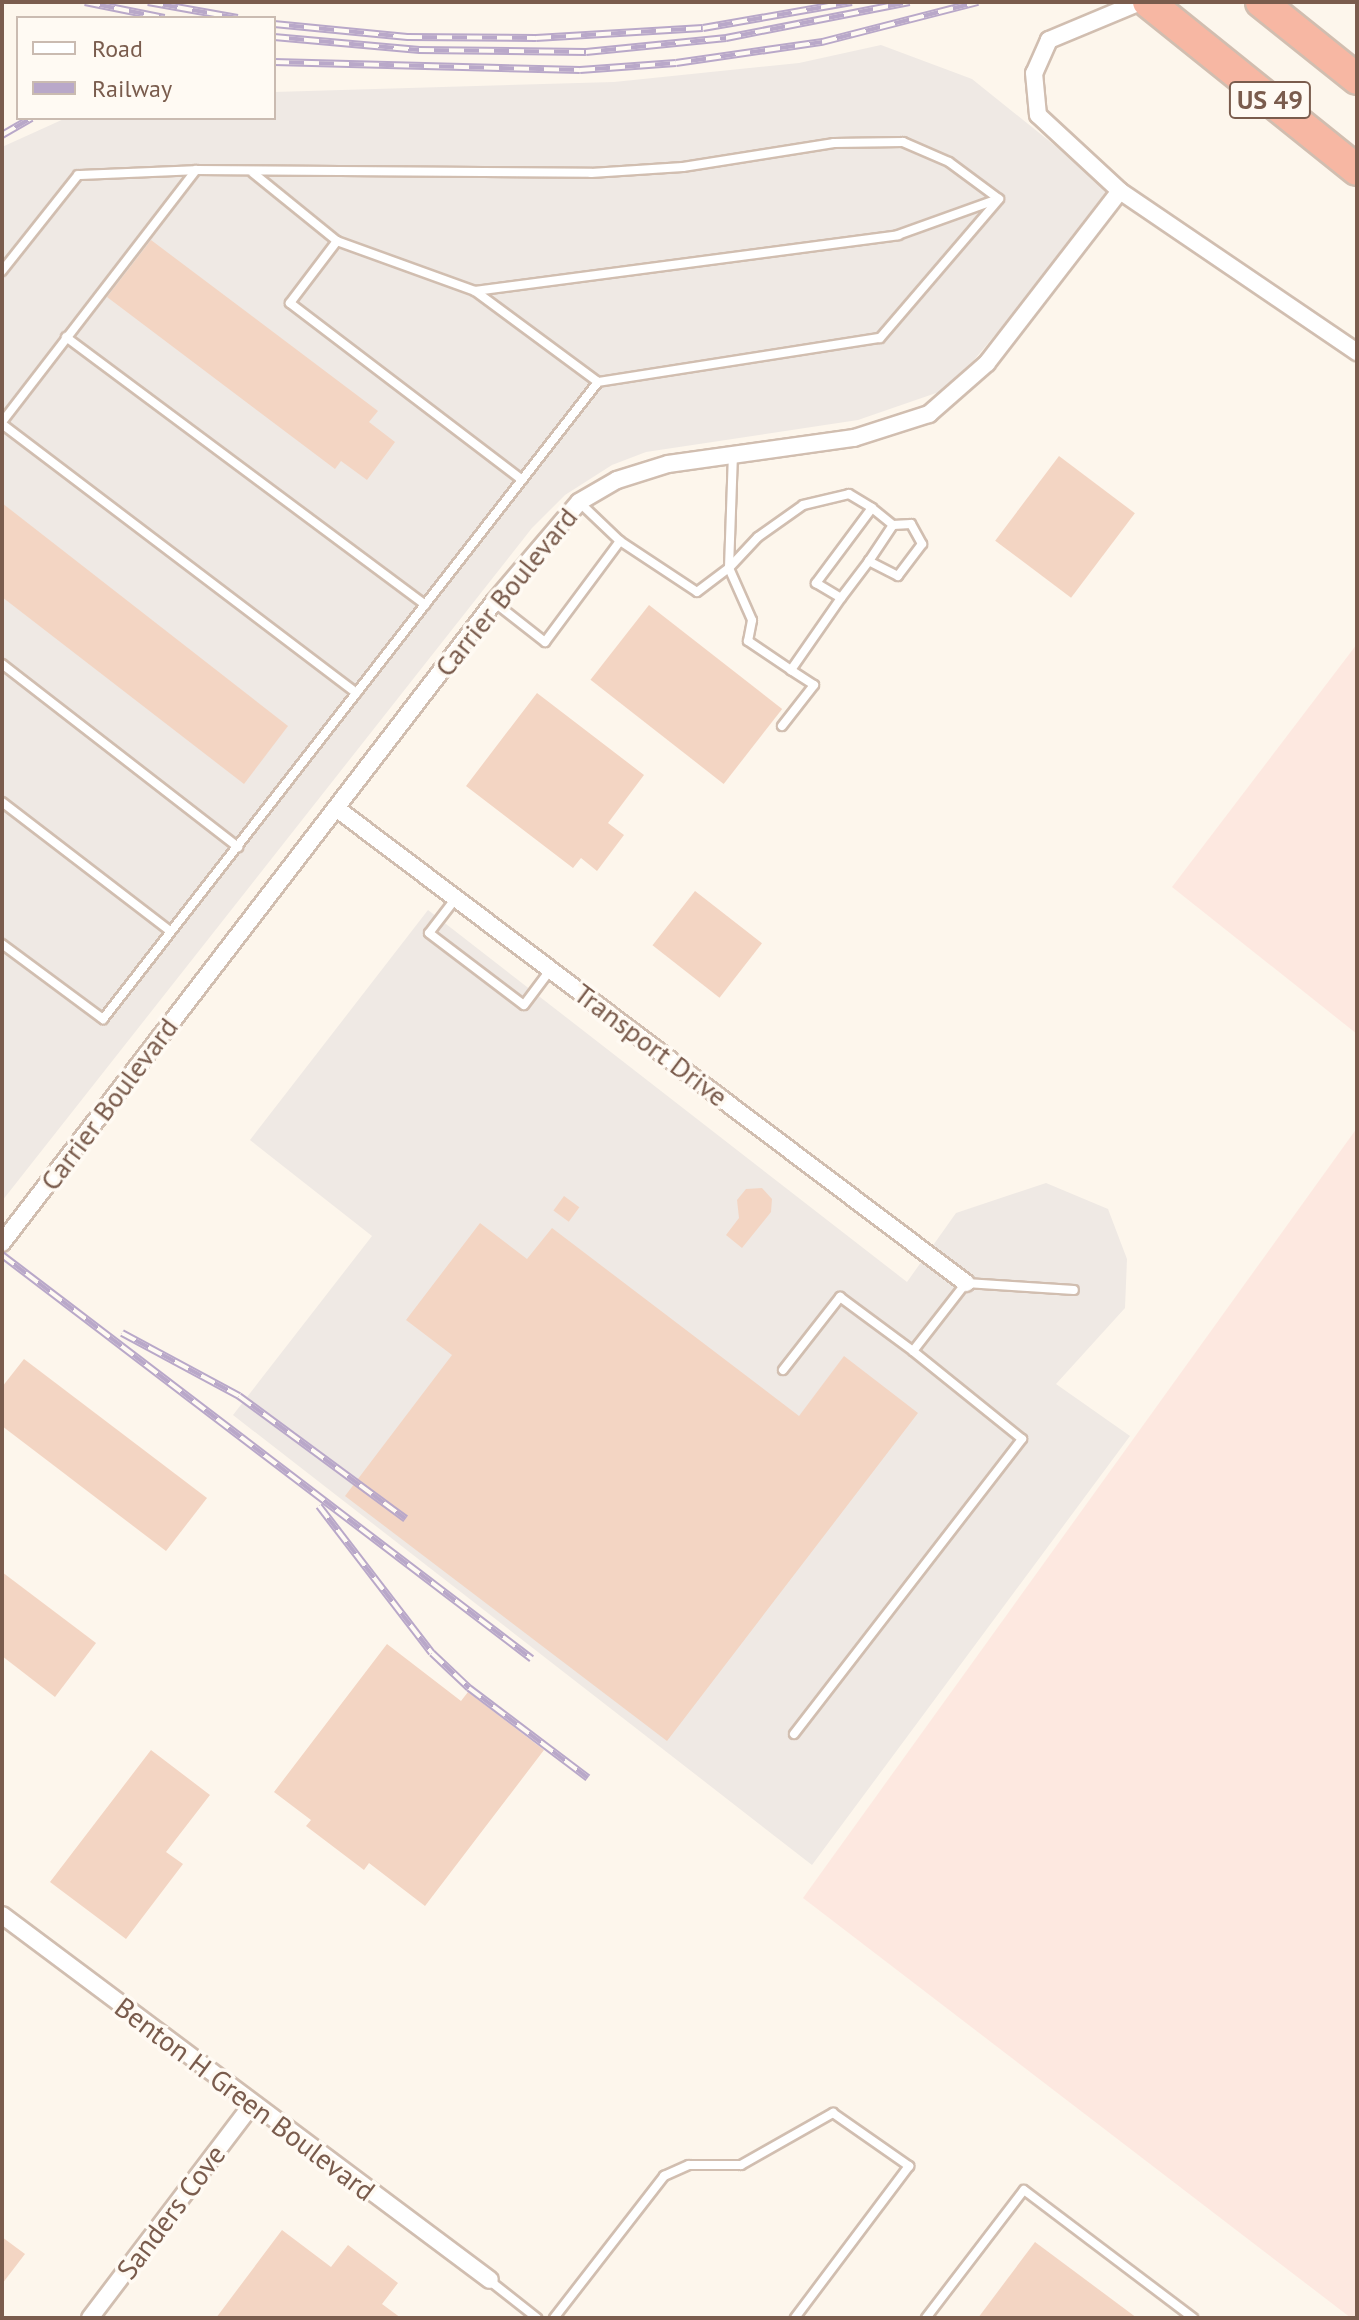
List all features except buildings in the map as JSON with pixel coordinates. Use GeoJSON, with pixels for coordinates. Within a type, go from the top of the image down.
{"type":"FeatureCollection","features":[{"type":"Feature","properties":{"kind":"highway","name":"US 49"},"geometry":{"type":"LineString","coordinates":[[1148,2],[1357,170]]}},
{"type":"Feature","properties":{"kind":"highway","name":"US 49"},"geometry":{"type":"LineString","coordinates":[[1261,2],[1357,79]]}},
{"type":"Feature","properties":{"kind":"street"},"geometry":{"type":"LineString","coordinates":[[1140,2],[1049,40],[1034,73],[1038,115],[1120,191],[1357,352]]}},
{"type":"Feature","properties":{"kind":"street","name":"Carrier Boulevard"},"geometry":{"type":"LineString","coordinates":[[2,1243],[494,602],[579,502],[617,480],[668,464],[854,438],[929,414],[987,363],[1120,191]]}},
{"type":"Feature","properties":{"kind":"street","name":"Transport Drive"},"geometry":{"type":"LineString","coordinates":[[336,808],[966,1283]]}},
{"type":"Feature","properties":{"kind":"street","name":"Benton H Green Boulevard"},"geometry":{"type":"LineString","coordinates":[[2,1915],[251,2106],[490,2280]]}},
{"type":"Feature","properties":{"kind":"street","name":"Sanders Cove"},"geometry":{"type":"LineString","coordinates":[[90,2318],[251,2106]]}},
{"type":"Feature","properties":{"kind":"lane"},"geometry":{"type":"LineString","coordinates":[[2,271],[78,175],[196,170],[253,173],[411,169],[591,173],[683,167],[834,143],[903,142],[949,162],[999,199]]}},
{"type":"Feature","properties":{"kind":"lane"},"geometry":{"type":"LineString","coordinates":[[196,170],[2,423],[357,693]]}},
{"type":"Feature","properties":{"kind":"lane"},"geometry":{"type":"LineString","coordinates":[[253,173],[337,241],[475,291],[598,382]]}},
{"type":"Feature","properties":{"kind":"lane"},"geometry":{"type":"LineString","coordinates":[[475,291],[898,235],[999,199]]}},
{"type":"Feature","properties":{"kind":"lane"},"geometry":{"type":"LineString","coordinates":[[2,944],[103,1019],[598,382],[880,338],[999,199]]}},
{"type":"Feature","properties":{"kind":"lane"},"geometry":{"type":"LineString","coordinates":[[337,241],[290,303],[522,480]]}},
{"type":"Feature","properties":{"kind":"lane"},"geometry":{"type":"LineString","coordinates":[[66,337],[425,605]]}},
{"type":"Feature","properties":{"kind":"lane"},"geometry":{"type":"LineString","coordinates":[[733,455],[729,568],[752,620],[748,641],[814,685],[782,726]]}},
{"type":"Feature","properties":{"kind":"lane"},"geometry":{"type":"LineString","coordinates":[[579,502],[620,541],[697,592],[729,568],[758,537],[803,505],[849,494],[893,525],[911,524],[922,544],[898,576],[869,561]]}},
{"type":"Feature","properties":{"kind":"lane"},"geometry":{"type":"LineString","coordinates":[[841,598],[816,583],[872,508]]}},
{"type":"Feature","properties":{"kind":"lane"},"geometry":{"type":"LineString","coordinates":[[791,670],[893,525]]}},
{"type":"Feature","properties":{"kind":"lane"},"geometry":{"type":"LineString","coordinates":[[494,602],[545,642],[620,541]]}},
{"type":"Feature","properties":{"kind":"lane"},"geometry":{"type":"LineString","coordinates":[[2,664],[238,847]]}},
{"type":"Feature","properties":{"kind":"lane"},"geometry":{"type":"LineString","coordinates":[[2,802],[170,931]]}},
{"type":"Feature","properties":{"kind":"lane"},"geometry":{"type":"LineString","coordinates":[[457,897],[429,933],[439,941],[524,1005],[551,969]]}},
{"type":"Feature","properties":{"kind":"lane"},"geometry":{"type":"LineString","coordinates":[[913,1351],[966,1283],[1074,1290]]}},
{"type":"Feature","properties":{"kind":"lane"},"geometry":{"type":"LineString","coordinates":[[783,1370],[840,1297],[1022,1439],[794,1734]]}},
{"type":"Feature","properties":{"kind":"lane"},"geometry":{"type":"LineString","coordinates":[[554,2318],[664,2176],[689,2165],[741,2165],[833,2113],[909,2166],[795,2318]]}},
{"type":"Feature","properties":{"kind":"lane"},"geometry":{"type":"LineString","coordinates":[[926,2318],[1024,2190],[1193,2318]]}},
{"type":"Feature","properties":{"kind":"lane"},"geometry":{"type":"LineString","coordinates":[[490,2280],[537,2318]]}},
{"type":"Feature","properties":{"kind":"shaded area"},"geometry":{"type":"Polygon","coordinates":[[[881,45],[972,79],[1114,193],[974,360],[939,392],[858,420],[646,452],[612,465],[565,495],[532,528],[2,1201],[2,147],[62,120],[276,120],[276,92],[614,82],[799,63],[881,45]]]}},
{"type":"Feature","properties":{"kind":"shaded area"},"geometry":{"type":"Polygon","coordinates":[[[1357,644],[1357,1034],[1172,887],[1357,644]]]}},
{"type":"Feature","properties":{"kind":"shaded area"},"geometry":{"type":"Polygon","coordinates":[[[428,910],[907,1282],[956,1213],[1046,1183],[1108,1209],[1127,1259],[1125,1308],[1056,1384],[1130,1436],[812,1865],[233,1415],[372,1236],[250,1140],[428,910]]]}},
{"type":"Feature","properties":{"kind":"shaded area"},"geometry":{"type":"Polygon","coordinates":[[[1357,1128],[1357,2318],[1351,2318],[803,1898],[1357,1128]]]}},
{"type":"Feature","properties":{"kind":"railway"},"geometry":{"type":"LineString","coordinates":[[85,2],[154,16]]}},
{"type":"Feature","properties":{"kind":"railway"},"geometry":{"type":"LineString","coordinates":[[148,2],[227,16]]}},
{"type":"Feature","properties":{"kind":"railway"},"geometry":{"type":"LineString","coordinates":[[276,24],[407,37],[536,38],[703,28],[852,2]]}},
{"type":"Feature","properties":{"kind":"railway"},"geometry":{"type":"LineString","coordinates":[[276,37],[419,50],[586,52],[726,38],[909,2]]}},
{"type":"Feature","properties":{"kind":"railway"},"geometry":{"type":"LineString","coordinates":[[276,62],[580,70],[676,63],[822,42],[978,2]]}},
{"type":"Feature","properties":{"kind":"railway"},"geometry":{"type":"LineString","coordinates":[[2,135],[28,120]]}},
{"type":"Feature","properties":{"kind":"railway"},"geometry":{"type":"LineString","coordinates":[[2,1255],[532,1659]]}},
{"type":"Feature","properties":{"kind":"railway"},"geometry":{"type":"LineString","coordinates":[[122,1333],[239,1396],[406,1519]]}},
{"type":"Feature","properties":{"kind":"railway"},"geometry":{"type":"LineString","coordinates":[[319,1506],[432,1653],[469,1688],[588,1778]]}}]}
